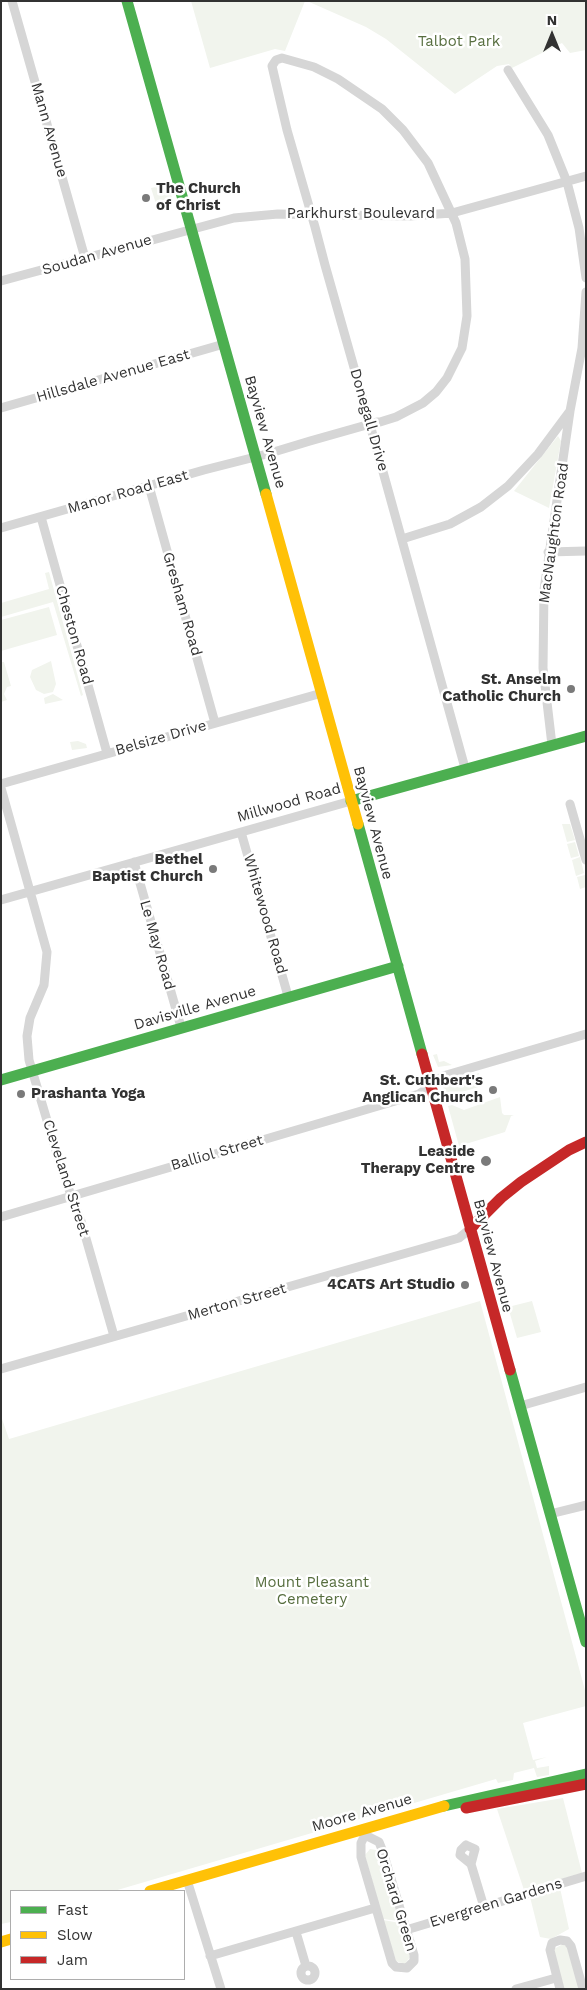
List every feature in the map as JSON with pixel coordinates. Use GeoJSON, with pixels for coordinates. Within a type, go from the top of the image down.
{"type":"FeatureCollection","features":[{"type":"Feature","properties":{"kind":"main road","name":"Bayview Avenue"},"geometry":{"type":"LineString","coordinates":[[129,5],[586,1642]]}},
{"type":"Feature","properties":{"kind":"main road","name":"Millwood Road"},"geometry":{"type":"LineString","coordinates":[[352,801],[465,768],[586,736]]}},
{"type":"Feature","properties":{"kind":"main road","name":"Davisville Avenue"},"geometry":{"type":"LineString","coordinates":[[1,1080],[288,996],[398,966]]}},
{"type":"Feature","properties":{"kind":"main road"},"geometry":{"type":"LineString","coordinates":[[470,1229],[501,1198],[521,1182],[569,1150],[586,1142]]}},
{"type":"Feature","properties":{"kind":"main road","name":"Moore Avenue"},"geometry":{"type":"LineString","coordinates":[[155,1890],[188,1883],[364,1832],[551,1786],[586,1774]]}},
{"type":"Feature","properties":{"kind":"main road","name":"Moore Avenue"},"geometry":{"type":"LineString","coordinates":[[551,1786],[586,1784]]}},
{"type":"Feature","properties":{"kind":"main road","name":"Moore Avenue"},"geometry":{"type":"LineString","coordinates":[[172,1890],[188,1883]]}},
{"type":"Feature","properties":{"kind":"street","name":"Mann Avenue"},"geometry":{"type":"LineString","coordinates":[[12,1],[85,258]]}},
{"type":"Feature","properties":{"kind":"street","name":"Manor Road East"},"geometry":{"type":"LineString","coordinates":[[1,528],[256,457],[408,412],[436,392],[456,362],[462,348],[467,316],[467,277],[464,249],[452,213],[428,163],[403,130],[382,109],[338,79],[295,60],[279,58],[274,62],[272,72]]}},
{"type":"Feature","properties":{"kind":"street"},"geometry":{"type":"LineString","coordinates":[[508,70],[548,135],[567,182],[580,228],[586,278]]}},
{"type":"Feature","properties":{"kind":"street","name":"Donegall Drive"},"geometry":{"type":"LineString","coordinates":[[272,72],[465,768]]}},
{"type":"Feature","properties":{"kind":"street","name":"Parkhurst Boulevard"},"geometry":{"type":"LineString","coordinates":[[192,228],[256,215],[410,216],[452,213],[586,176]]}},
{"type":"Feature","properties":{"kind":"street","name":"Soudan Avenue"},"geometry":{"type":"LineString","coordinates":[[1,281],[192,228]]}},
{"type":"Feature","properties":{"kind":"street","name":"MacNaughton Road"},"geometry":{"type":"LineString","coordinates":[[552,744],[543,668],[543,600],[548,552],[570,410],[584,348],[586,292]]}},
{"type":"Feature","properties":{"kind":"street","name":"Hillsdale Avenue East"},"geometry":{"type":"LineString","coordinates":[[1,408],[224,344]]}},
{"type":"Feature","properties":{"kind":"street"},"geometry":{"type":"LineString","coordinates":[[402,539],[456,521],[498,495],[524,471],[570,410]]}},
{"type":"Feature","properties":{"kind":"street","name":"Gresham Road"},"geometry":{"type":"LineString","coordinates":[[149,486],[215,723]]}},
{"type":"Feature","properties":{"kind":"street","name":"Cheston Road"},"geometry":{"type":"LineString","coordinates":[[41,516],[107,753]]}},
{"type":"Feature","properties":{"kind":"street"},"geometry":{"type":"LineString","coordinates":[[548,552],[586,552]]}},
{"type":"Feature","properties":{"kind":"street","name":"Belsize Drive"},"geometry":{"type":"LineString","coordinates":[[1,784],[322,693]]}},
{"type":"Feature","properties":{"kind":"street","name":"Cleveland Street"},"geometry":{"type":"LineString","coordinates":[[1,788],[44,940],[47,962],[44,985],[30,1018],[27,1036],[32,1071],[81,1221],[114,1336]]}},
{"type":"Feature","properties":{"kind":"street","name":"Millwood Road"},"geometry":{"type":"LineString","coordinates":[[1,900],[352,801]]}},
{"type":"Feature","properties":{"kind":"street"},"geometry":{"type":"LineString","coordinates":[[570,804],[586,860]]}},
{"type":"Feature","properties":{"kind":"street","name":"Whitewood Road"},"geometry":{"type":"LineString","coordinates":[[241,832],[288,996]]}},
{"type":"Feature","properties":{"kind":"street","name":"Le May Road"},"geometry":{"type":"LineString","coordinates":[[134,862],[181,1027]]}},
{"type":"Feature","properties":{"kind":"street","name":"Balliol Street"},"geometry":{"type":"LineString","coordinates":[[1,1217],[72,1198],[419,1094],[443,1076],[586,1034]]}},
{"type":"Feature","properties":{"kind":"street","name":"Merton Street"},"geometry":{"type":"LineString","coordinates":[[1,1369],[459,1238],[470,1229]]}},
{"type":"Feature","properties":{"kind":"street"},"geometry":{"type":"LineString","coordinates":[[520,1406],[586,1387]]}},
{"type":"Feature","properties":{"kind":"street"},"geometry":{"type":"LineString","coordinates":[[550,1514],[586,1505]]}},
{"type":"Feature","properties":{"kind":"street","name":"Orchard Green"},"geometry":{"type":"LineString","coordinates":[[364,1832],[379,1842],[383,1852],[414,1960],[412,1966],[402,1969],[392,1963],[360,1857],[364,1832]]}},
{"type":"Feature","properties":{"kind":"street"},"geometry":{"type":"LineString","coordinates":[[471,1864],[484,1906]]}},
{"type":"Feature","properties":{"kind":"street","name":"Evergreen Gardens"},"geometry":{"type":"LineString","coordinates":[[406,1930],[586,1876]]}},
{"type":"Feature","properties":{"kind":"street"},"geometry":{"type":"LineString","coordinates":[[188,1883],[220,1989]]}},
{"type":"Feature","properties":{"kind":"street"},"geometry":{"type":"LineString","coordinates":[[210,1956],[375,1908]]}},
{"type":"Feature","properties":{"kind":"street"},"geometry":{"type":"LineString","coordinates":[[296,1932],[306,1966]]}},
{"type":"Feature","properties":{"kind":"street"},"geometry":{"type":"LineString","coordinates":[[560,1989],[550,1950],[554,1942],[563,1940],[571,1946],[583,1989]]}},
{"type":"Feature","properties":{"kind":"street"},"geometry":{"type":"LineString","coordinates":[[516,1989],[556,1978]]}},
{"type":"Feature","properties":{"kind":"green space"},"geometry":{"type":"Polygon","coordinates":[[[191,1],[305,1],[285,51],[275,49],[210,68],[191,1]]]}},
{"type":"Feature","properties":{"kind":"green space","name":"Talbot Park"},"geometry":{"type":"Polygon","coordinates":[[[307,1],[586,1],[586,50],[570,53],[562,43],[512,68],[509,64],[497,66],[455,94],[386,39],[366,27],[307,1]]]}},
{"type":"Feature","properties":{"kind":"green space"},"geometry":{"type":"Polygon","coordinates":[[[164,180],[168,181],[173,202],[157,207],[151,188],[160,186],[164,180]]]}},
{"type":"Feature","properties":{"kind":"green space"},"geometry":{"type":"Polygon","coordinates":[[[558,436],[561,441],[549,508],[514,491],[558,436]]]}},
{"type":"Feature","properties":{"kind":"green space"},"geometry":{"type":"Polygon","coordinates":[[[49,572],[83,695],[81,696],[53,602],[1,617],[1,603],[49,589],[45,573],[49,572]]]}},
{"type":"Feature","properties":{"kind":"green space"},"geometry":{"type":"Polygon","coordinates":[[[49,607],[57,635],[1,651],[1,620],[49,607]]]}},
{"type":"Feature","properties":{"kind":"green space"},"geometry":{"type":"Polygon","coordinates":[[[51,661],[56,684],[53,692],[44,694],[36,690],[30,677],[32,670],[51,661]]]}},
{"type":"Feature","properties":{"kind":"green space"},"geometry":{"type":"Polygon","coordinates":[[[1,662],[4,662],[11,686],[7,687],[4,694],[7,700],[1,702],[1,662]]]}},
{"type":"Feature","properties":{"kind":"green space"},"geometry":{"type":"Polygon","coordinates":[[[53,694],[63,700],[45,704],[44,698],[53,694]]]}},
{"type":"Feature","properties":{"kind":"green space"},"geometry":{"type":"Polygon","coordinates":[[[78,741],[86,744],[87,748],[72,750],[70,742],[78,741]]]}},
{"type":"Feature","properties":{"kind":"green space"},"geometry":{"type":"Polygon","coordinates":[[[562,824],[570,824],[575,840],[567,842],[562,824]]]}},
{"type":"Feature","properties":{"kind":"green space"},"geometry":{"type":"Polygon","coordinates":[[[575,842],[579,856],[571,858],[567,844],[575,842]]]}},
{"type":"Feature","properties":{"kind":"green space"},"geometry":{"type":"Polygon","coordinates":[[[580,857],[584,873],[576,876],[572,860],[580,857]]]}},
{"type":"Feature","properties":{"kind":"green space"},"geometry":{"type":"Polygon","coordinates":[[[585,875],[586,887],[580,889],[577,877],[585,875]]]}},
{"type":"Feature","properties":{"kind":"green space"},"geometry":{"type":"Polygon","coordinates":[[[437,1054],[439,1062],[444,1061],[452,1065],[438,1067],[433,1055],[437,1054]]]}},
{"type":"Feature","properties":{"kind":"green space"},"geometry":{"type":"Polygon","coordinates":[[[479,1073],[480,1079],[477,1080],[479,1087],[458,1093],[459,1098],[447,1102],[443,1087],[444,1083],[479,1073]]]}},
{"type":"Feature","properties":{"kind":"green space"},"geometry":{"type":"Polygon","coordinates":[[[500,1097],[502,1113],[504,1115],[514,1115],[511,1116],[505,1132],[459,1146],[448,1106],[452,1105],[464,1110],[500,1097]]]}},
{"type":"Feature","properties":{"kind":"green space","name":"Mount Pleasant Cemetery"},"geometry":{"type":"Polygon","coordinates":[[[480,1301],[586,1694],[586,1706],[523,1723],[533,1760],[547,1757],[535,1761],[537,1768],[549,1766],[549,1775],[537,1777],[534,1768],[514,1773],[513,1780],[498,1783],[496,1779],[117,1890],[10,1890],[10,1922],[1,1924],[1,1416],[9,1439],[480,1301]]]}},
{"type":"Feature","properties":{"kind":"green space"},"geometry":{"type":"Polygon","coordinates":[[[532,1301],[541,1332],[517,1338],[508,1307],[532,1301]]]}},
{"type":"Feature","properties":{"kind":"green space"},"geometry":{"type":"Polygon","coordinates":[[[563,1798],[582,1873],[524,1890],[497,1809],[563,1798]]]}},
{"type":"Feature","properties":{"kind":"green space"},"geometry":{"type":"Polygon","coordinates":[[[370,1849],[376,1850],[379,1854],[399,1921],[383,1919],[365,1855],[370,1849]]]}},
{"type":"Feature","properties":{"kind":"green space"},"geometry":{"type":"Polygon","coordinates":[[[560,1888],[569,1929],[551,1939],[540,1937],[530,1897],[560,1888]]]}},
{"type":"Feature","properties":{"kind":"green space"},"geometry":{"type":"Polygon","coordinates":[[[383,1920],[400,1923],[410,1957],[405,1964],[396,1961],[383,1920]]]}},
{"type":"Feature","properties":{"kind":"green space"},"geometry":{"type":"Polygon","coordinates":[[[563,1944],[567,1947],[579,1989],[563,1989],[554,1949],[563,1944]]]}},
{"type":"Feature","properties":{"kind":"traffic: fast"},"geometry":{"type":"LineString","coordinates":[[127,1],[266,494]]}},
{"type":"Feature","properties":{"kind":"traffic: fast"},"geometry":{"type":"LineString","coordinates":[[351,801],[586,736]]}},
{"type":"Feature","properties":{"kind":"traffic: fast"},"geometry":{"type":"LineString","coordinates":[[358,824],[422,1054]]}},
{"type":"Feature","properties":{"kind":"traffic: fast"},"geometry":{"type":"LineString","coordinates":[[1,1080],[398,966]]}},
{"type":"Feature","properties":{"kind":"traffic: fast"},"geometry":{"type":"LineString","coordinates":[[510,1370],[586,1642]]}},
{"type":"Feature","properties":{"kind":"traffic: fast"},"geometry":{"type":"LineString","coordinates":[[444,1806],[586,1774]]}},
{"type":"Feature","properties":{"kind":"traffic: slow"},"geometry":{"type":"LineString","coordinates":[[266,494],[358,824]]}},
{"type":"Feature","properties":{"kind":"traffic: slow"},"geometry":{"type":"LineString","coordinates":[[153,1890],[444,1806]]}},
{"type":"Feature","properties":{"kind":"traffic: slow"},"geometry":{"type":"LineString","coordinates":[[1,1942],[10,1939]]}},
{"type":"Feature","properties":{"kind":"traffic: jam"},"geometry":{"type":"LineString","coordinates":[[422,1054],[510,1370]]}},
{"type":"Feature","properties":{"kind":"traffic: jam"},"geometry":{"type":"LineString","coordinates":[[470,1229],[501,1198],[521,1182],[569,1150],[586,1142]]}},
{"type":"Feature","properties":{"kind":"traffic: jam"},"geometry":{"type":"LineString","coordinates":[[466,1808],[586,1784]]}},
{"type":"Feature","properties":{"kind":"place","name":"The Church of Christ"},"geometry":{"type":"Point","coordinates":[146,198]}},
{"type":"Feature","properties":{"kind":"place","name":"St. Anselm Catholic Church"},"geometry":{"type":"Point","coordinates":[571,689]}},
{"type":"Feature","properties":{"kind":"place","name":"Bethel Baptist Church"},"geometry":{"type":"Point","coordinates":[213,869]}},
{"type":"Feature","properties":{"kind":"place","name":"St. Cuthbert's Anglican Church"},"geometry":{"type":"Point","coordinates":[493,1090]}},
{"type":"Feature","properties":{"kind":"place","name":"Prashanta Yoga"},"geometry":{"type":"Point","coordinates":[21,1094]}},
{"type":"Feature","properties":{"kind":"place","name":"Leaside Therapy Centre"},"geometry":{"type":"Point","coordinates":[486,1161]}},
{"type":"Feature","properties":{"kind":"place","name":"4CATS Art Studio"},"geometry":{"type":"Point","coordinates":[465,1285]}}]}
